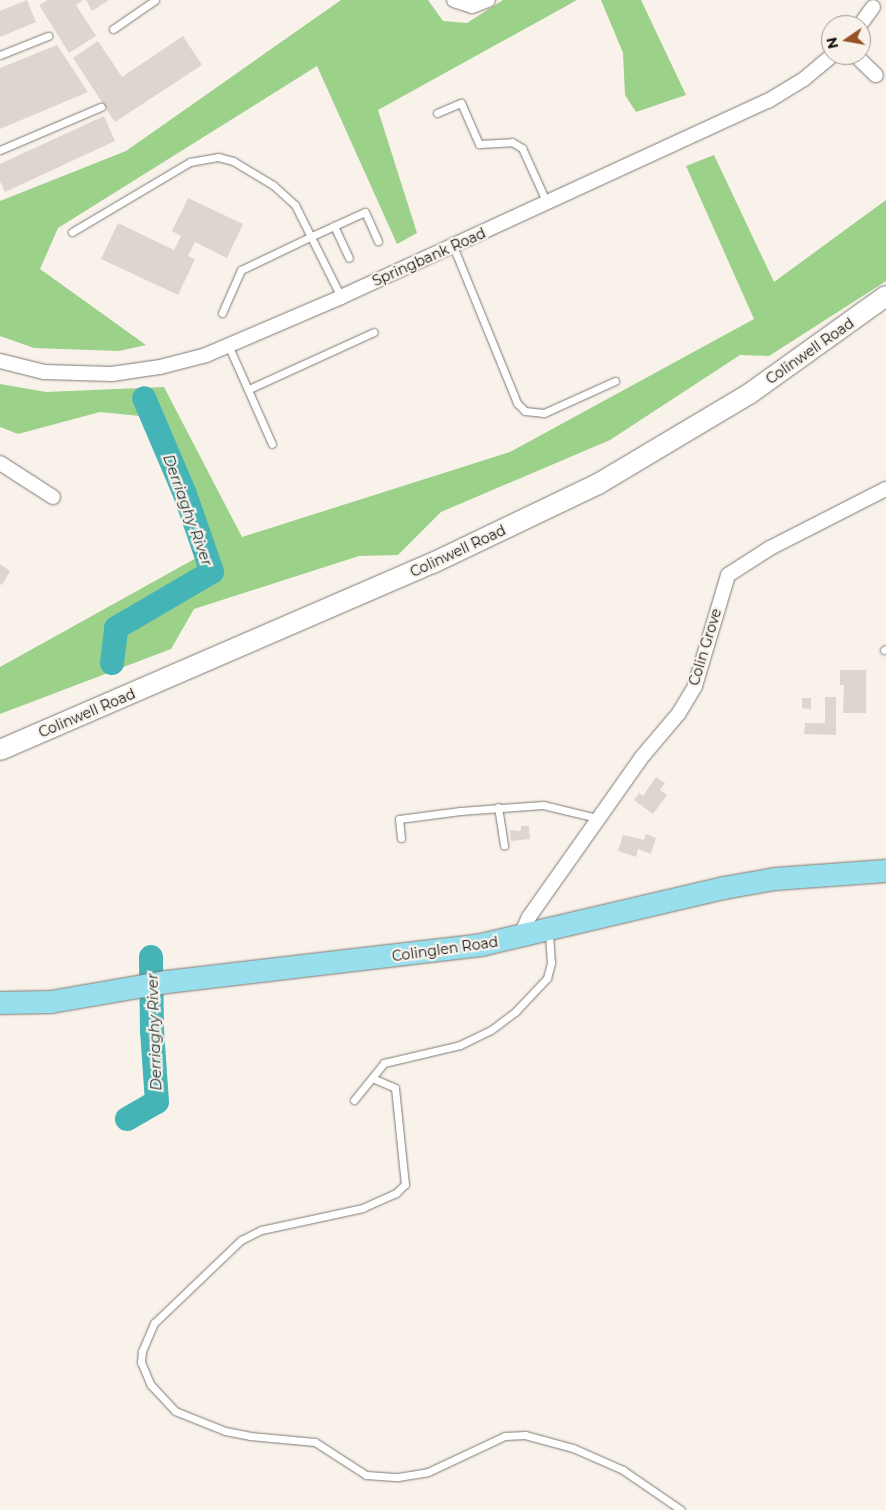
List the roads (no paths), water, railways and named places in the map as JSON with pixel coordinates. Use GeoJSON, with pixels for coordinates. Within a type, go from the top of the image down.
{"type":"FeatureCollection","features":[{"type":"Feature","properties":{"kind":"main road","name":"Colinglen Road"},"geometry":{"type":"LineString","coordinates":[[0,1003],[51,1002],[167,982],[435,951],[526,937],[724,888],[775,879],[886,871]]}},
{"type":"Feature","properties":{"kind":"street"},"geometry":{"type":"LineString","coordinates":[[454,0],[472,6],[488,0]]}},
{"type":"Feature","properties":{"kind":"street"},"geometry":{"type":"LineString","coordinates":[[868,15],[873,8]]}},
{"type":"Feature","properties":{"kind":"street","name":"Springbank Road"},"geometry":{"type":"LineString","coordinates":[[0,361],[44,372],[112,374],[160,367],[229,347],[768,101],[804,79],[821,65]]}},
{"type":"Feature","properties":{"kind":"street"},"geometry":{"type":"LineString","coordinates":[[866,65],[876,75]]}},
{"type":"Feature","properties":{"kind":"street","name":"Colinwell Road"},"geometry":{"type":"LineString","coordinates":[[0,750],[432,563],[598,484],[749,394],[886,296]]}},
{"type":"Feature","properties":{"kind":"street"},"geometry":{"type":"LineString","coordinates":[[0,462],[53,497]]}},
{"type":"Feature","properties":{"kind":"street","name":"Colin Grove"},"geometry":{"type":"LineString","coordinates":[[526,937],[524,928],[529,917],[640,758],[679,713],[695,686],[728,575],[770,548],[886,490]]}},
{"type":"Feature","properties":{"kind":"lane"},"geometry":{"type":"LineString","coordinates":[[113,29],[155,0]]}},
{"type":"Feature","properties":{"kind":"lane"},"geometry":{"type":"LineString","coordinates":[[0,55],[48,36]]}},
{"type":"Feature","properties":{"kind":"lane"},"geometry":{"type":"LineString","coordinates":[[437,113],[461,103],[479,144],[512,142],[522,148],[547,203]]}},
{"type":"Feature","properties":{"kind":"lane"},"geometry":{"type":"LineString","coordinates":[[0,150],[101,107]]}},
{"type":"Feature","properties":{"kind":"lane"},"geometry":{"type":"LineString","coordinates":[[72,232],[190,162],[218,158],[249,169],[279,190],[294,205],[312,236],[341,297]]}},
{"type":"Feature","properties":{"kind":"lane"},"geometry":{"type":"LineString","coordinates":[[222,312],[241,270],[312,236],[365,212],[378,241]]}},
{"type":"Feature","properties":{"kind":"lane"},"geometry":{"type":"LineString","coordinates":[[334,226],[349,258]]}},
{"type":"Feature","properties":{"kind":"lane"},"geometry":{"type":"LineString","coordinates":[[453,246],[517,403],[525,410],[544,413],[615,381]]}},
{"type":"Feature","properties":{"kind":"lane"},"geometry":{"type":"LineString","coordinates":[[249,389],[374,332]]}},
{"type":"Feature","properties":{"kind":"lane"},"geometry":{"type":"LineString","coordinates":[[229,347],[272,444]]}},
{"type":"Feature","properties":{"kind":"lane"},"geometry":{"type":"LineString","coordinates":[[401,838],[399,819],[498,807],[543,805],[597,818]]}},
{"type":"Feature","properties":{"kind":"lane"},"geometry":{"type":"LineString","coordinates":[[498,807],[504,846]]}},
{"type":"Feature","properties":{"kind":"lane"},"geometry":{"type":"LineString","coordinates":[[354,1100],[384,1063],[460,1045],[491,1030],[515,1012],[547,978],[552,946],[549,931]]}},
{"type":"Feature","properties":{"kind":"lane"},"geometry":{"type":"LineString","coordinates":[[372,1078],[395,1088],[405,1184],[396,1193],[363,1208],[261,1230],[241,1240],[154,1323],[141,1356],[151,1385],[175,1411],[225,1431],[250,1436],[315,1442],[366,1475],[398,1476],[428,1472],[505,1436],[525,1435],[573,1448],[623,1470],[681,1510]]}},
{"type":"Feature","properties":{"kind":"waterway","name":"Derriaghy River"},"geometry":{"type":"LineString","coordinates":[[112,663],[116,628],[212,572],[185,494],[144,398]]}},
{"type":"Feature","properties":{"kind":"waterway","name":"Derriaghy River"},"geometry":{"type":"LineString","coordinates":[[127,1119],[157,1102],[152,1031],[151,957]]}}]}
